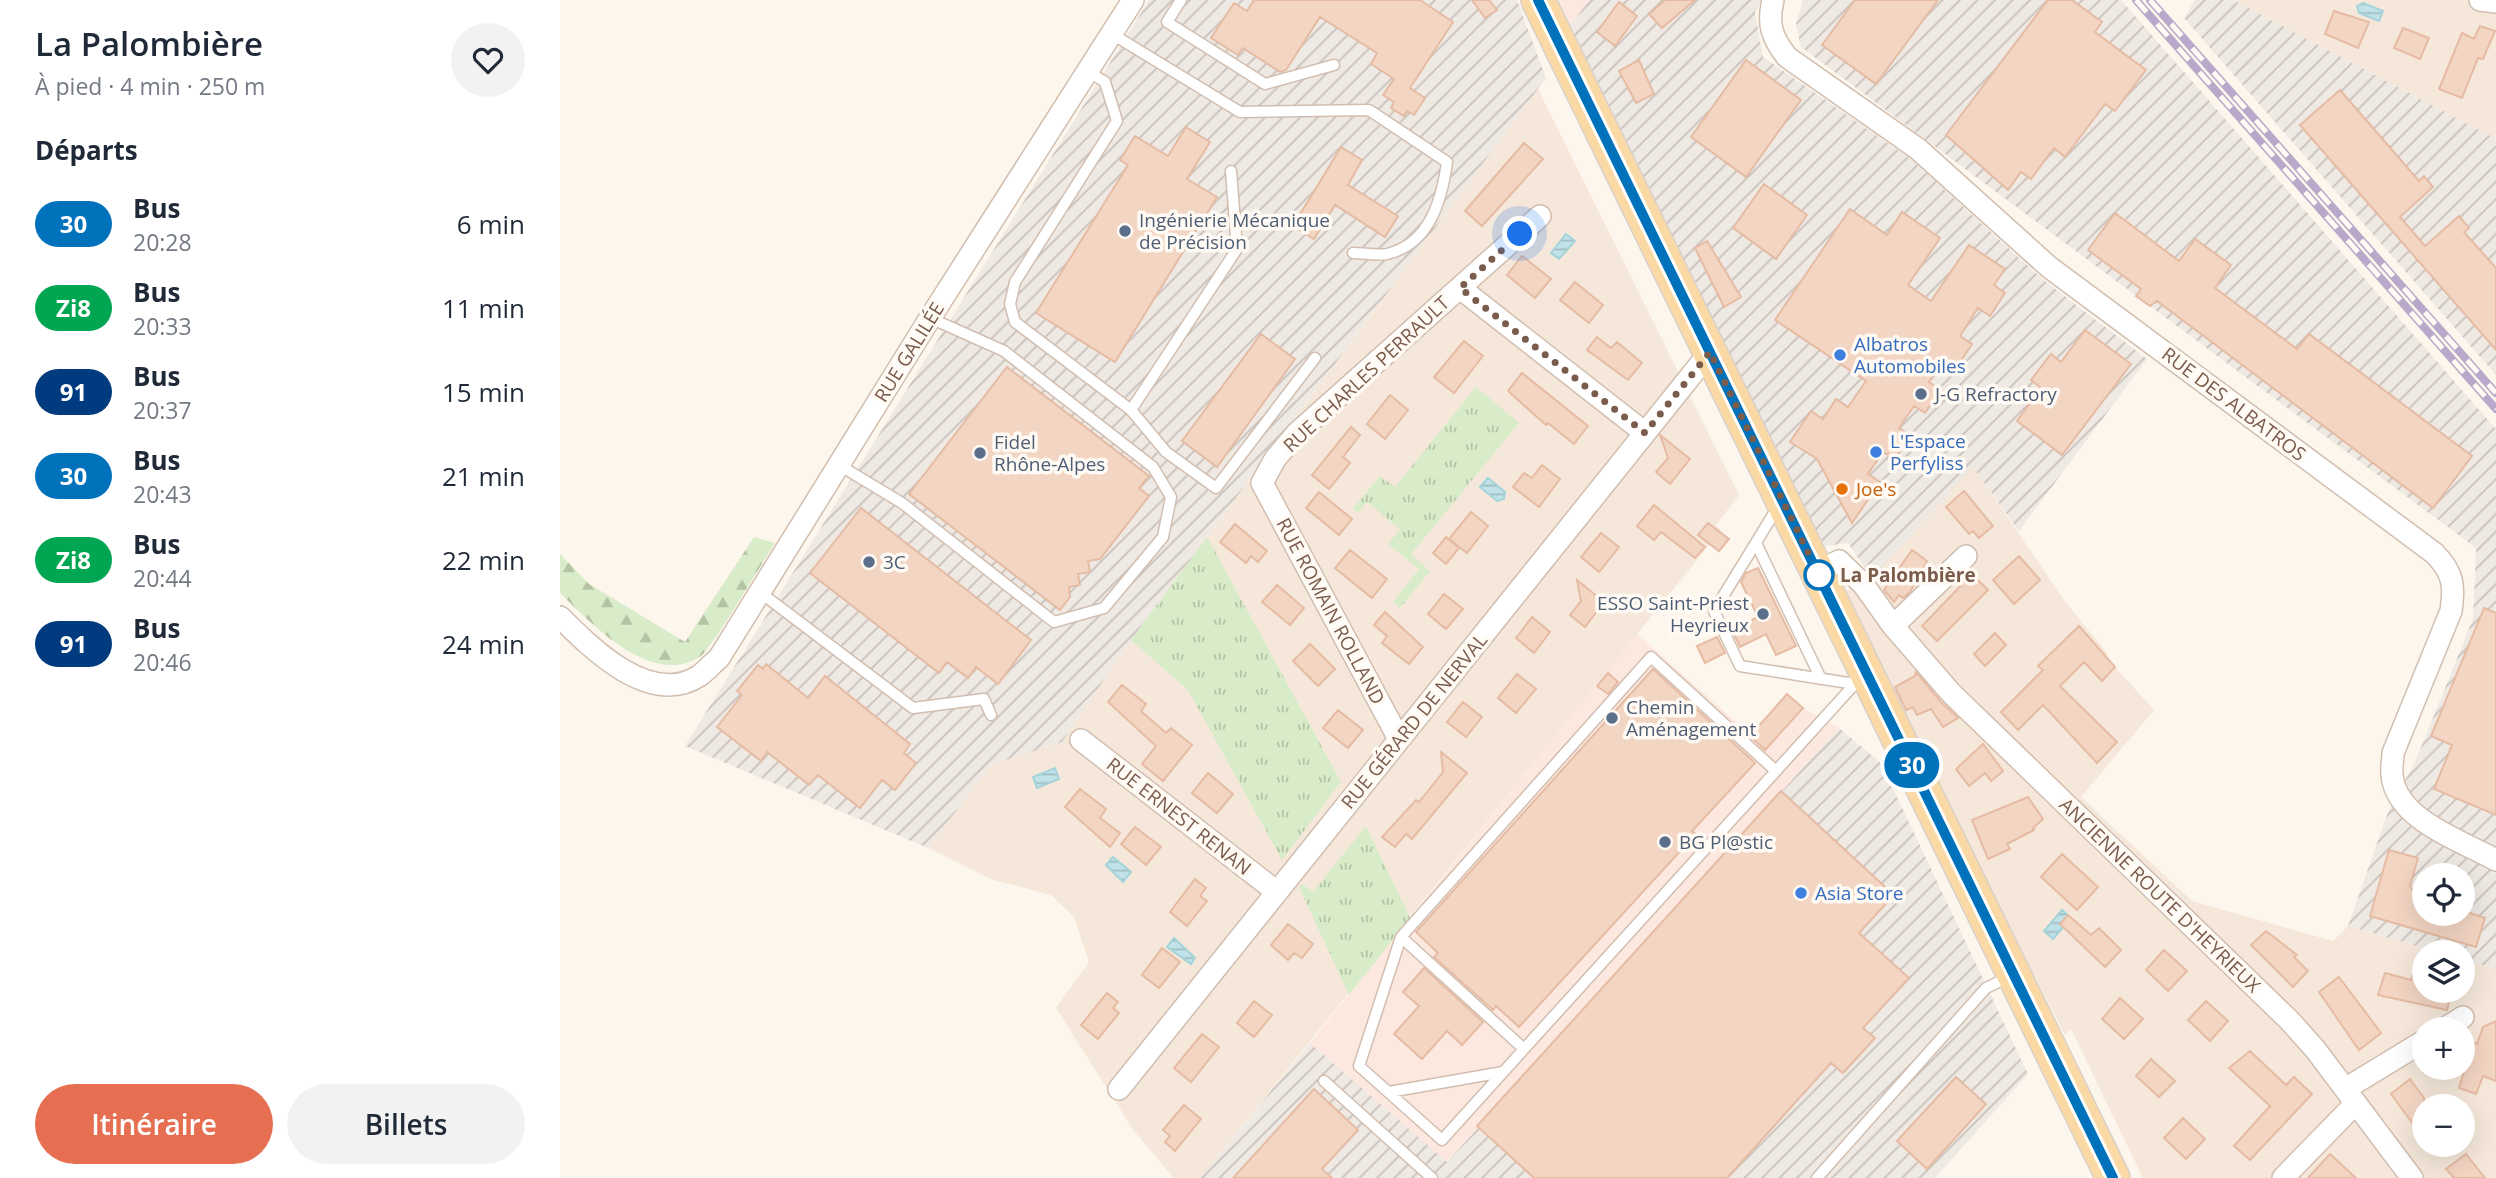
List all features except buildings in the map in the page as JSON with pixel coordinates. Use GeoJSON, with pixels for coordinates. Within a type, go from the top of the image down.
{"type":"FeatureCollection","features":[{"type":"Feature","properties":{"kind":"main road"},"geometry":{"type":"LineString","coordinates":[[1538,0],[1818,571],[1861,678],[2014,974],[2113,1178]]}},
{"type":"Feature","properties":{"kind":"street","name":"RUE GALILÉE"},"geometry":{"type":"LineString","coordinates":[[560,617],[598,653],[630,675],[670,685],[698,677],[719,658],[930,317],[1133,0]]}},
{"type":"Feature","properties":{"kind":"street","name":"RUE DES ALBATROS"},"geometry":{"type":"LineString","coordinates":[[1773,0],[1769,16],[1773,38],[1787,57],[1918,149],[2049,267],[2434,552],[2450,569],[2455,589],[2451,611],[2393,753],[2391,776],[2399,795],[2413,814],[2496,860]]}},
{"type":"Feature","properties":{"kind":"street"},"geometry":{"type":"LineString","coordinates":[[2480,0],[2496,2]]}},
{"type":"Feature","properties":{"kind":"street","name":"RUE CHARLES PERRAULT"},"geometry":{"type":"LineString","coordinates":[[1262,483],[1275,459],[1297,433],[1540,216]]}},
{"type":"Feature","properties":{"kind":"street"},"geometry":{"type":"LineString","coordinates":[[1460,288],[1645,433]]}},
{"type":"Feature","properties":{"kind":"street","name":"RUE GÉRARD DE NERVAL"},"geometry":{"type":"LineString","coordinates":[[1119,1089],[1710,352]]}},
{"type":"Feature","properties":{"kind":"street","name":"RUE ROMAIN ROLLAND"},"geometry":{"type":"LineString","coordinates":[[1262,483],[1399,739]]}},
{"type":"Feature","properties":{"kind":"street"},"geometry":{"type":"LineString","coordinates":[[1893,626],[1966,556]]}},
{"type":"Feature","properties":{"kind":"street","name":"ANCIENNE ROUTE D'HEYRIEUX"},"geometry":{"type":"LineString","coordinates":[[1818,571],[1839,561],[1863,584],[1893,626],[1951,693],[2289,1020],[2315,1049],[2412,1178]]}},
{"type":"Feature","properties":{"kind":"street","name":"RUE ERNEST RENAN"},"geometry":{"type":"LineString","coordinates":[[1082,740],[1277,892]]}},
{"type":"Feature","properties":{"kind":"street"},"geometry":{"type":"LineString","coordinates":[[2283,1178],[2350,1096],[2412,1050]]}},
{"type":"Feature","properties":{"kind":"lane"},"geometry":{"type":"LineString","coordinates":[[1181,0],[1167,22],[1265,83],[1334,65]]}},
{"type":"Feature","properties":{"kind":"lane"},"geometry":{"type":"LineString","coordinates":[[1112,34],[1240,112],[1369,110],[1447,162],[1442,196],[1434,217],[1406,245],[1386,254],[1353,253]]}},
{"type":"Feature","properties":{"kind":"lane"},"geometry":{"type":"LineString","coordinates":[[1089,72],[1105,82],[1117,121],[1015,282],[1010,304],[1016,322],[1131,410],[1166,452],[1216,488],[1315,358]]}},
{"type":"Feature","properties":{"kind":"lane"},"geometry":{"type":"LineString","coordinates":[[1131,410],[1237,249],[1231,171]]}},
{"type":"Feature","properties":{"kind":"lane"},"geometry":{"type":"LineString","coordinates":[[839,465],[902,503],[1054,622],[1104,608],[1163,537],[1171,498],[1153,467],[1004,351],[930,317]]}},
{"type":"Feature","properties":{"kind":"lane"},"geometry":{"type":"LineString","coordinates":[[1783,500],[1714,611],[1740,666],[1821,679],[1861,678]]}},
{"type":"Feature","properties":{"kind":"lane"},"geometry":{"type":"LineString","coordinates":[[1756,543],[1821,679]]}},
{"type":"Feature","properties":{"kind":"lane"},"geometry":{"type":"LineString","coordinates":[[761,593],[913,708],[984,699],[991,715]]}},
{"type":"Feature","properties":{"kind":"lane"},"geometry":{"type":"LineString","coordinates":[[1776,771],[1651,657],[1401,937],[1359,1066],[1442,1140],[1861,678]]}},
{"type":"Feature","properties":{"kind":"lane"},"geometry":{"type":"LineString","coordinates":[[1401,937],[1524,1049]]}},
{"type":"Feature","properties":{"kind":"lane"},"geometry":{"type":"LineString","coordinates":[[1817,1178],[1986,988],[2014,974]]}},
{"type":"Feature","properties":{"kind":"lane"},"geometry":{"type":"LineString","coordinates":[[1389,1092],[1503,1072]]}},
{"type":"Feature","properties":{"kind":"lane"},"geometry":{"type":"LineString","coordinates":[[1324,1081],[1432,1178]]}},
{"type":"Feature","properties":{"kind":"shaded area"},"geometry":{"type":"Polygon","coordinates":[[[1149,0],[1517,0],[1546,78],[1131,640],[1062,742],[991,765],[928,848],[685,746],[1149,0]]]}},
{"type":"Feature","properties":{"kind":"shaded area"},"geometry":{"type":"Polygon","coordinates":[[[1556,0],[1589,0],[1569,28],[1556,0]]]}},
{"type":"Feature","properties":{"kind":"shaded area"},"geometry":{"type":"Polygon","coordinates":[[[1589,0],[1762,0],[1755,12],[1763,57],[1912,160],[2041,278],[2147,359],[2019,531],[1973,467],[1872,578],[1848,543],[1825,546],[1751,406],[1569,28],[1589,0]]]}},
{"type":"Feature","properties":{"kind":"shaded area"},"geometry":{"type":"Polygon","coordinates":[[[1803,0],[2121,0],[2496,429],[2496,969],[2475,963],[2475,940],[2412,940],[2412,944],[2348,926],[2388,812],[2415,762],[2473,619],[2476,548],[1801,47],[1796,24],[1803,0]]]}},
{"type":"Feature","properties":{"kind":"shaded area"},"geometry":{"type":"Polygon","coordinates":[[[2195,0],[2233,0],[2496,139],[2496,375],[2184,18],[2195,0]]]}},
{"type":"Feature","properties":{"kind":"shaded area"},"geometry":{"type":"Polygon","coordinates":[[[2233,0],[2496,0],[2496,139],[2233,0]]]}},
{"type":"Feature","properties":{"kind":"shaded area"},"geometry":{"type":"Polygon","coordinates":[[[1538,89],[1739,495],[1716,525],[1721,530],[1200,1178],[1174,1178],[1134,1131],[1056,1008],[1089,962],[1074,917],[1051,895],[990,879],[928,848],[991,765],[1062,742],[1131,640],[1538,89]]]}},
{"type":"Feature","properties":{"kind":"shaded area"},"geometry":{"type":"Polygon","coordinates":[[[1973,466],[2064,600],[2108,654],[2106,657],[2154,710],[2081,797],[2192,901],[2333,941],[2348,926],[2412,944],[2412,1003],[2475,1003],[2475,963],[2496,969],[2496,1178],[2143,1178],[2071,1029],[2065,1035],[1954,820],[1843,592],[1868,582],[1973,466]]]}},
{"type":"Feature","properties":{"kind":"shaded area"},"geometry":{"type":"Polygon","coordinates":[[[1637,634],[1751,735],[1787,694],[1803,708],[1839,728],[1446,1162],[1310,1043],[1637,634]]]}},
{"type":"Feature","properties":{"kind":"shaded area"},"geometry":{"type":"Polygon","coordinates":[[[1839,728],[1881,763],[2028,1074],[1935,1178],[1200,1178],[1310,1043],[1447,1162],[1839,728]]]}},
{"type":"Feature","properties":{"kind":"green space"},"geometry":{"type":"Polygon","coordinates":[[[1476,387],[1519,423],[1411,554],[1430,571],[1400,608],[1393,602],[1419,569],[1388,544],[1400,529],[1367,502],[1358,513],[1353,509],[1380,476],[1395,487],[1476,387]]]}},
{"type":"Feature","properties":{"kind":"green space"},"geometry":{"type":"Polygon","coordinates":[[[754,537],[775,543],[707,650],[701,656],[682,664],[663,664],[643,659],[624,648],[589,621],[560,593],[560,554],[589,584],[685,642],[754,537]]]}},
{"type":"Feature","properties":{"kind":"green space"},"geometry":{"type":"Polygon","coordinates":[[[1207,537],[1341,782],[1282,860],[1188,690],[1131,640],[1207,537]]]}},
{"type":"Feature","properties":{"kind":"green space"},"geometry":{"type":"Polygon","coordinates":[[[1366,826],[1410,918],[1349,995],[1299,887],[1302,884],[1313,892],[1366,826]]]}},
{"type":"Feature","properties":{"kind":"water"},"geometry":{"type":"Polygon","coordinates":[[[2363,3],[2383,11],[2379,21],[2359,13],[2357,6],[2363,3]]]}},
{"type":"Feature","properties":{"kind":"water"},"geometry":{"type":"Polygon","coordinates":[[[1566,234],[1575,241],[1559,259],[1551,253],[1566,234]]]}},
{"type":"Feature","properties":{"kind":"water"},"geometry":{"type":"Polygon","coordinates":[[[1488,478],[1505,492],[1504,499],[1497,501],[1480,487],[1488,478]]]}},
{"type":"Feature","properties":{"kind":"water"},"geometry":{"type":"Polygon","coordinates":[[[1055,768],[1059,779],[1037,788],[1033,777],[1055,768]]]}},
{"type":"Feature","properties":{"kind":"water"},"geometry":{"type":"Polygon","coordinates":[[[1113,857],[1131,872],[1123,882],[1106,865],[1113,857]]]}},
{"type":"Feature","properties":{"kind":"water"},"geometry":{"type":"Polygon","coordinates":[[[2062,910],[2071,918],[2053,939],[2044,931],[2062,910]]]}},
{"type":"Feature","properties":{"kind":"water"},"geometry":{"type":"Polygon","coordinates":[[[1174,938],[1195,958],[1191,964],[1167,947],[1174,938]]]}},
{"type":"Feature","properties":{"kind":"railway"},"geometry":{"type":"LineString","coordinates":[[2136,0],[2496,409]]}},
{"type":"Feature","properties":{"kind":"railway"},"geometry":{"type":"LineString","coordinates":[[2150,0],[2496,393]]}},
{"type":"Feature","properties":{"kind":"bus line","name":"30"},"geometry":{"type":"LineString","coordinates":[[1538,0],[2113,1178]]}},
{"type":"Feature","properties":{"kind":"place","name":"Ingénierie Mécanique de Précision"},"geometry":{"type":"Point","coordinates":[1125,231]}},
{"type":"Feature","properties":{"kind":"place","name":"Albatros Automobiles"},"geometry":{"type":"Point","coordinates":[1840,355]}},
{"type":"Feature","properties":{"kind":"place","name":"J-G Refractory"},"geometry":{"type":"Point","coordinates":[1921,394]}},
{"type":"Feature","properties":{"kind":"place","name":"L'Espace Perfyliss"},"geometry":{"type":"Point","coordinates":[1876,452]}},
{"type":"Feature","properties":{"kind":"place","name":"Fidel Rhône-Alpes"},"geometry":{"type":"Point","coordinates":[980,453]}},
{"type":"Feature","properties":{"kind":"place","name":"Joe's"},"geometry":{"type":"Point","coordinates":[1842,489]}},
{"type":"Feature","properties":{"kind":"place","name":"3C"},"geometry":{"type":"Point","coordinates":[869,562]}},
{"type":"Feature","properties":{"kind":"place","name":"La Palombière"},"geometry":{"type":"Point","coordinates":[1819,575]}},
{"type":"Feature","properties":{"kind":"place","name":"ESSO Saint-Priest Heyrieux"},"geometry":{"type":"Point","coordinates":[1763,614]}},
{"type":"Feature","properties":{"kind":"place","name":"Chemin Aménagement"},"geometry":{"type":"Point","coordinates":[1612,718]}},
{"type":"Feature","properties":{"kind":"place","name":"BG Pl@stic"},"geometry":{"type":"Point","coordinates":[1665,842]}},
{"type":"Feature","properties":{"kind":"place","name":"Asia Store"},"geometry":{"type":"Point","coordinates":[1801,893]}},
{"type":"Feature","properties":{"kind":"route"},"geometry":{"type":"LineString","coordinates":[[1520,234],[1460,288],[1645,433],[1710,352],[1819,575]]}}]}
